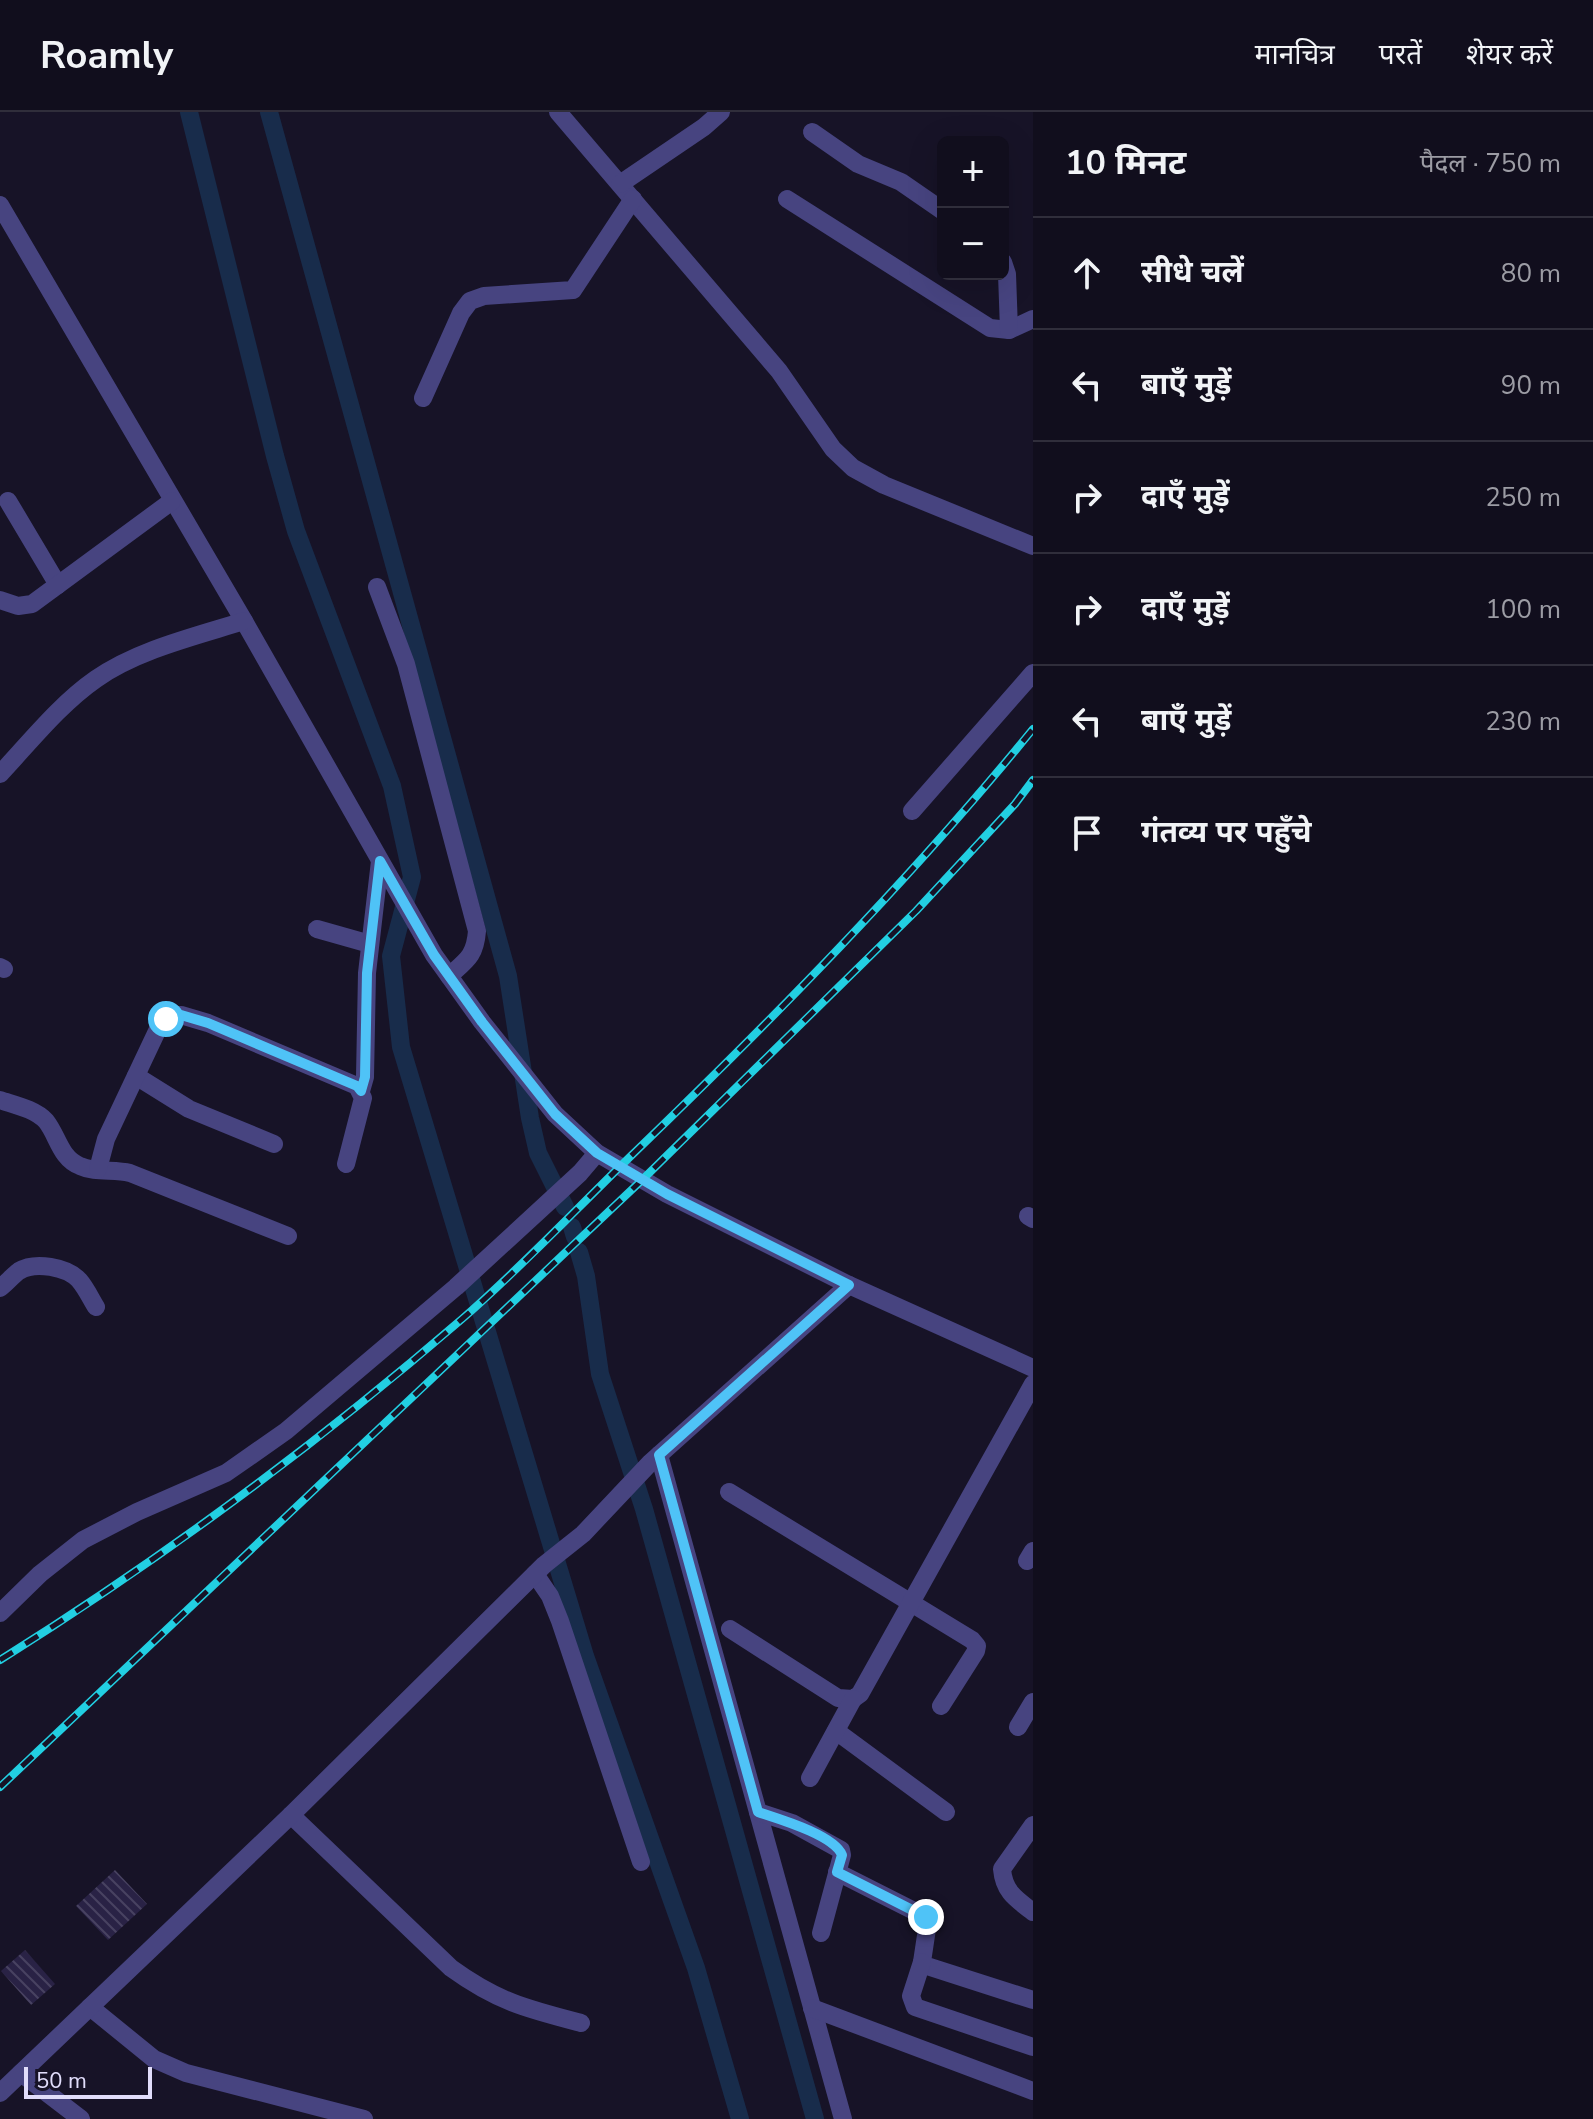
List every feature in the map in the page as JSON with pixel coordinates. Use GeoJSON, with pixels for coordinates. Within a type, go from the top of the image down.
{"type":"FeatureCollection","features":[{"type":"Feature","properties":{"kind":"street"},"geometry":{"type":"LineString","coordinates":[[558,112],[779,371],[833,449],[853,468],[884,485],[1033,546]]}},
{"type":"Feature","properties":{"kind":"street"},"geometry":{"type":"LineString","coordinates":[[620,184],[721,112]]}},
{"type":"Feature","properties":{"kind":"street"},"geometry":{"type":"LineString","coordinates":[[812,132],[858,164],[901,182],[939,208]]}},
{"type":"Feature","properties":{"kind":"street"},"geometry":{"type":"LineString","coordinates":[[423,398],[461,313],[470,301],[484,296],[573,290],[633,199]]}},
{"type":"Feature","properties":{"kind":"street"},"geometry":{"type":"LineString","coordinates":[[787,199],[990,328],[1009,330],[1033,319]]}},
{"type":"Feature","properties":{"kind":"street"},"geometry":{"type":"LineString","coordinates":[[0,205],[244,621],[434,955],[555,1114],[597,1153],[667,1194],[849,1285],[1033,1368]]}},
{"type":"Feature","properties":{"kind":"street"},"geometry":{"type":"LineString","coordinates":[[1007,280],[1009,330]]}},
{"type":"Feature","properties":{"kind":"street"},"geometry":{"type":"LineString","coordinates":[[8,501],[58,585]]}},
{"type":"Feature","properties":{"kind":"street"},"geometry":{"type":"LineString","coordinates":[[0,600],[26,606],[172,501]]}},
{"type":"Feature","properties":{"kind":"street"},"geometry":{"type":"LineString","coordinates":[[377,587],[406,664],[477,931],[475,949],[449,976]]}},
{"type":"Feature","properties":{"kind":"street"},"geometry":{"type":"LineString","coordinates":[[0,774],[51,720],[96,679],[179,641],[244,621]]}},
{"type":"Feature","properties":{"kind":"street"},"geometry":{"type":"LineString","coordinates":[[912,811],[1033,673]]}},
{"type":"Feature","properties":{"kind":"street"},"geometry":{"type":"LineString","coordinates":[[346,1164],[361,1107],[365,1077],[370,944],[384,868]]}},
{"type":"Feature","properties":{"kind":"street"},"geometry":{"type":"LineString","coordinates":[[317,929],[370,944]]}},
{"type":"Feature","properties":{"kind":"street"},"geometry":{"type":"LineString","coordinates":[[98,1169],[106,1139],[158,1029],[166,1019],[181,1015],[208,1023],[357,1086],[361,1091]]}},
{"type":"Feature","properties":{"kind":"street"},"geometry":{"type":"LineString","coordinates":[[136,1076],[189,1109],[274,1144]]}},
{"type":"Feature","properties":{"kind":"street"},"geometry":{"type":"LineString","coordinates":[[0,1100],[33,1111],[46,1122],[71,1162],[83,1168],[130,1173],[288,1236]]}},
{"type":"Feature","properties":{"kind":"street"},"geometry":{"type":"LineString","coordinates":[[0,1613],[40,1574],[83,1540],[137,1512],[226,1473],[286,1431],[500,1248],[597,1153]]}},
{"type":"Feature","properties":{"kind":"street"},"geometry":{"type":"LineString","coordinates":[[0,1288],[18,1271],[27,1268],[54,1269],[68,1272],[78,1279],[96,1307]]}},
{"type":"Feature","properties":{"kind":"street"},"geometry":{"type":"LineString","coordinates":[[0,2093],[291,1815],[539,1570],[583,1534],[655,1459],[849,1285]]}},
{"type":"Feature","properties":{"kind":"street"},"geometry":{"type":"LineString","coordinates":[[810,1778],[1033,1384]]}},
{"type":"Feature","properties":{"kind":"street"},"geometry":{"type":"LineString","coordinates":[[655,1459],[843,2119]]}},
{"type":"Feature","properties":{"kind":"street"},"geometry":{"type":"LineString","coordinates":[[729,1492],[912,1602],[977,1646],[971,1661],[941,1706]]}},
{"type":"Feature","properties":{"kind":"street"},"geometry":{"type":"LineString","coordinates":[[539,1570],[560,1621],[641,1862]]}},
{"type":"Feature","properties":{"kind":"street"},"geometry":{"type":"LineString","coordinates":[[730,1629],[838,1698],[853,1699]]}},
{"type":"Feature","properties":{"kind":"street"},"geometry":{"type":"LineString","coordinates":[[1018,1727],[1033,1702]]}},
{"type":"Feature","properties":{"kind":"street"},"geometry":{"type":"LineString","coordinates":[[836,1731],[946,1812]]}},
{"type":"Feature","properties":{"kind":"street"},"geometry":{"type":"LineString","coordinates":[[758,1812],[792,1823],[837,1847],[842,1855],[821,1933]]}},
{"type":"Feature","properties":{"kind":"street"},"geometry":{"type":"LineString","coordinates":[[291,1815],[461,1976],[510,2004],[581,2023]]}},
{"type":"Feature","properties":{"kind":"street"},"geometry":{"type":"LineString","coordinates":[[1033,1825],[1002,1869],[1004,1885],[1010,1895],[1033,1912]]}},
{"type":"Feature","properties":{"kind":"street"},"geometry":{"type":"LineString","coordinates":[[837,1872],[926,1917],[928,1922],[922,1962],[911,1996],[915,2007],[1033,2047]]}},
{"type":"Feature","properties":{"kind":"street"},"geometry":{"type":"LineString","coordinates":[[922,1962],[942,1973],[1033,2000]]}},
{"type":"Feature","properties":{"kind":"street"},"geometry":{"type":"LineString","coordinates":[[90,2007],[154,2059],[186,2073],[364,2119]]}},
{"type":"Feature","properties":{"kind":"street"},"geometry":{"type":"LineString","coordinates":[[812,2008],[1033,2091]]}},
{"type":"Feature","properties":{"kind":"street"},"geometry":{"type":"LineString","coordinates":[[21,2073],[81,2119]]}},
{"type":"Feature","properties":{"kind":"building"},"geometry":{"type":"Polygon","coordinates":[[[115,1870],[147,1904],[108,1940],[76,1906],[115,1870]]]}},
{"type":"Feature","properties":{"kind":"building"},"geometry":{"type":"Polygon","coordinates":[[[25,1950],[55,1984],[31,2005],[1,1971],[25,1950]]]}},
{"type":"Feature","properties":{"kind":"waterway"},"geometry":{"type":"LineString","coordinates":[[189,112],[296,531],[392,786],[412,877],[391,956],[401,1047],[585,1656],[696,1968],[740,2119]]}},
{"type":"Feature","properties":{"kind":"waterway"},"geometry":{"type":"LineString","coordinates":[[269,112],[508,976],[538,1153],[565,1207]]}},
{"type":"Feature","properties":{"kind":"waterway"},"geometry":{"type":"LineString","coordinates":[[572,1227],[575,1237]]}},
{"type":"Feature","properties":{"kind":"waterway"},"geometry":{"type":"LineString","coordinates":[[579,1252],[586,1276],[600,1374],[644,1509],[815,2119]]}},
{"type":"Feature","properties":{"kind":"railway"},"geometry":{"type":"LineString","coordinates":[[0,1660],[121,1581],[238,1498],[352,1411],[484,1299],[840,947],[938,840],[1033,729]]}},
{"type":"Feature","properties":{"kind":"railway"},"geometry":{"type":"LineString","coordinates":[[0,1787],[642,1180],[916,911],[1015,804],[1033,780]]}},
{"type":"Feature","properties":{"kind":"route"},"geometry":{"type":"LineString","coordinates":[[166,1019],[181,1015],[208,1023],[357,1086],[361,1091],[365,1077],[367,973],[380,861],[434,955],[482,1022],[555,1114],[597,1153],[667,1194],[849,1285],[659,1455],[758,1812],[792,1823],[837,1847],[842,1855],[837,1872],[926,1917]]}}]}
